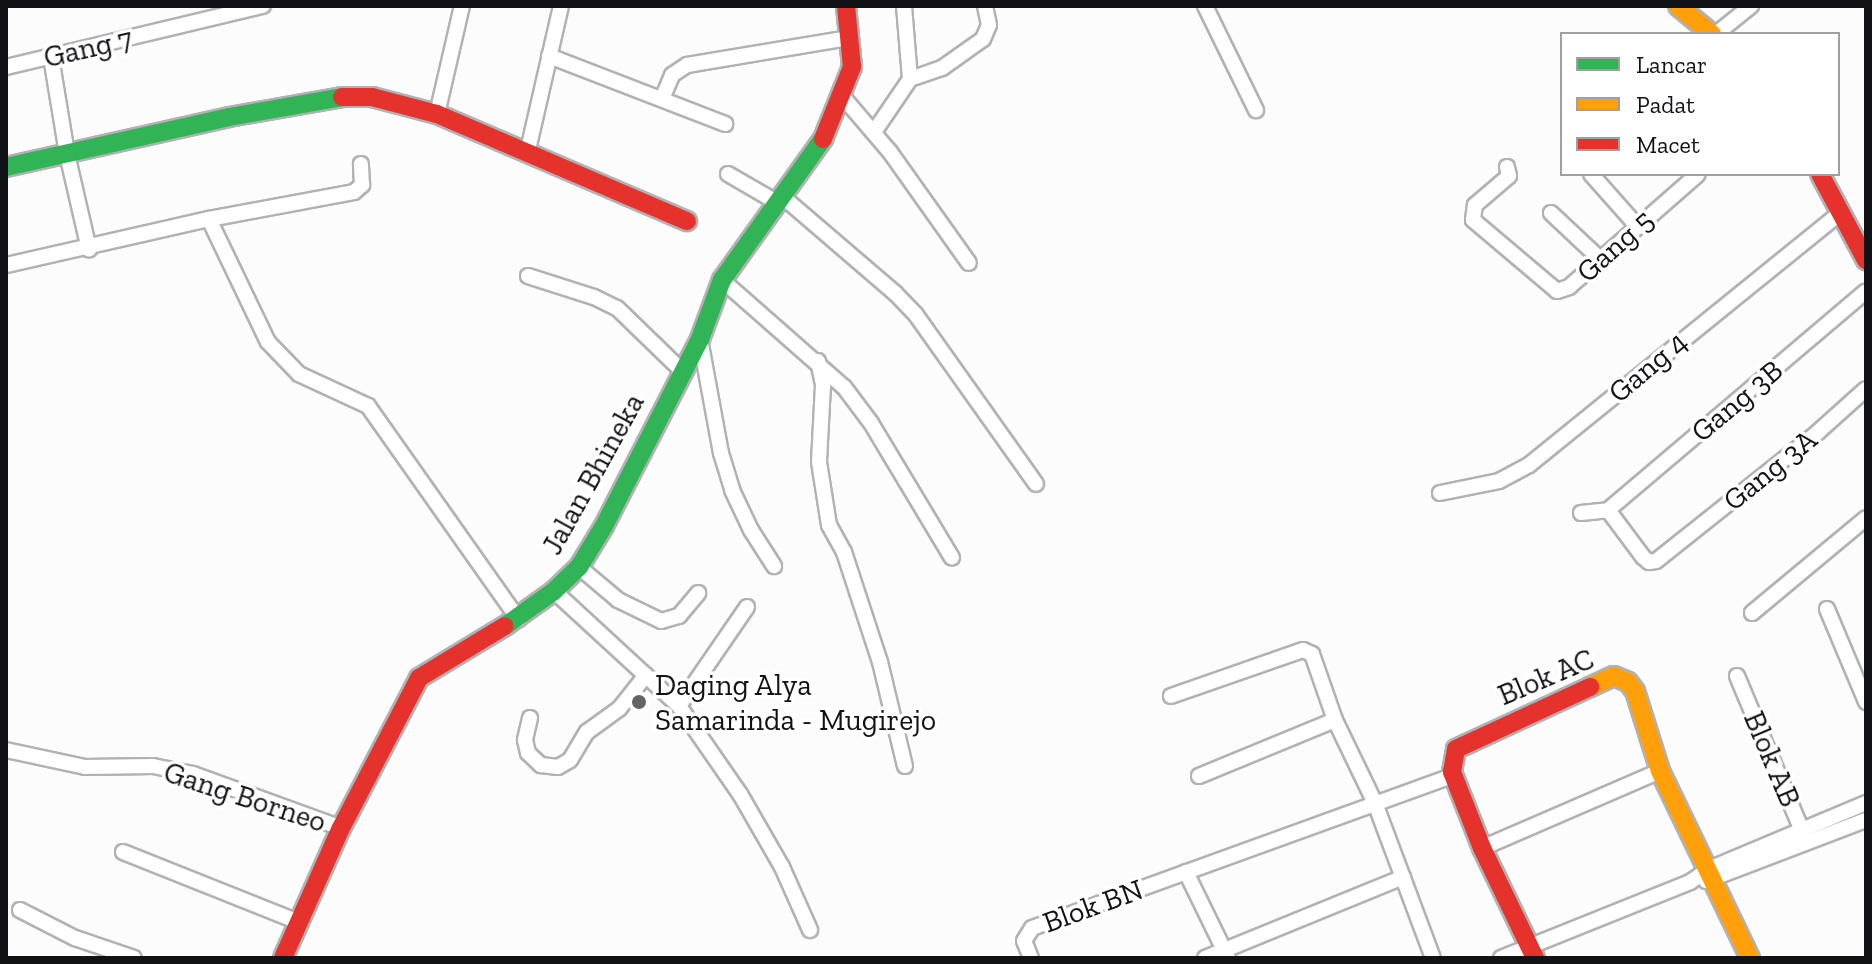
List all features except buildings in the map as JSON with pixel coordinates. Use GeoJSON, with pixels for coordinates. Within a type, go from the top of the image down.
{"type":"FeatureCollection","features":[{"type":"Feature","properties":{"kind":"street","name":"Gang 7"},"geometry":{"type":"LineString","coordinates":[[6,67],[263,6]]}},
{"type":"Feature","properties":{"kind":"street"},"geometry":{"type":"LineString","coordinates":[[437,114],[462,6]]}},
{"type":"Feature","properties":{"kind":"street"},"geometry":{"type":"LineString","coordinates":[[528,150],[561,6]]}},
{"type":"Feature","properties":{"kind":"street","name":"Jalan Bhineka"},"geometry":{"type":"LineString","coordinates":[[283,958],[341,828],[419,678],[518,619],[554,591],[579,567],[604,526],[700,339],[722,280],[750,237],[781,200],[823,140],[843,97],[852,67],[846,6]]}},
{"type":"Feature","properties":{"kind":"street"},"geometry":{"type":"LineString","coordinates":[[904,6],[910,79]]}},
{"type":"Feature","properties":{"kind":"street"},"geometry":{"type":"LineString","coordinates":[[874,132],[910,79],[942,68],[983,39],[989,25],[985,6]]}},
{"type":"Feature","properties":{"kind":"street"},"geometry":{"type":"LineString","coordinates":[[1205,6],[1256,110]]}},
{"type":"Feature","properties":{"kind":"street"},"geometry":{"type":"LineString","coordinates":[[1678,6],[1711,32]]}},
{"type":"Feature","properties":{"kind":"street"},"geometry":{"type":"LineString","coordinates":[[1717,32],[1751,6]]}},
{"type":"Feature","properties":{"kind":"street"},"geometry":{"type":"LineString","coordinates":[[662,99],[672,75],[687,65],[848,38]]}},
{"type":"Feature","properties":{"kind":"street"},"geometry":{"type":"LineString","coordinates":[[549,56],[725,124]]}},
{"type":"Feature","properties":{"kind":"street"},"geometry":{"type":"LineString","coordinates":[[51,57],[67,154],[89,249]]}},
{"type":"Feature","properties":{"kind":"street"},"geometry":{"type":"LineString","coordinates":[[6,167],[171,129],[337,97],[385,99],[437,114],[528,150],[687,221]]}},
{"type":"Feature","properties":{"kind":"street"},"geometry":{"type":"LineString","coordinates":[[843,97],[874,132],[969,263]]}},
{"type":"Feature","properties":{"kind":"street"},"geometry":{"type":"LineString","coordinates":[[6,265],[89,249],[209,219],[354,192],[362,185],[361,164]]}},
{"type":"Feature","properties":{"kind":"street","name":"Gang 5"},"geometry":{"type":"LineString","coordinates":[[1507,167],[1509,176],[1475,205],[1471,213],[1477,226],[1557,291],[1569,287],[1696,176]]}},
{"type":"Feature","properties":{"kind":"street"},"geometry":{"type":"LineString","coordinates":[[728,174],[781,200],[895,293],[916,315],[1036,484]]}},
{"type":"Feature","properties":{"kind":"street"},"geometry":{"type":"LineString","coordinates":[[1593,176],[1637,226]]}},
{"type":"Feature","properties":{"kind":"street"},"geometry":{"type":"LineString","coordinates":[[1821,176],[1866,260]]}},
{"type":"Feature","properties":{"kind":"street","name":"Gang 4"},"geometry":{"type":"LineString","coordinates":[[1440,493],[1499,481],[1529,465],[1841,212]]}},
{"type":"Feature","properties":{"kind":"street"},"geometry":{"type":"LineString","coordinates":[[1551,213],[1600,259]]}},
{"type":"Feature","properties":{"kind":"street"},"geometry":{"type":"LineString","coordinates":[[209,219],[268,342],[299,374],[368,406],[518,619]]}},
{"type":"Feature","properties":{"kind":"street"},"geometry":{"type":"LineString","coordinates":[[528,276],[594,297],[617,308],[682,371]]}},
{"type":"Feature","properties":{"kind":"street"},"geometry":{"type":"LineString","coordinates":[[722,280],[818,361],[844,387],[871,423],[952,558]]}},
{"type":"Feature","properties":{"kind":"street","name":"Gang 3B"},"geometry":{"type":"LineString","coordinates":[[1608,510],[1866,291]]}},
{"type":"Feature","properties":{"kind":"street"},"geometry":{"type":"LineString","coordinates":[[700,339],[721,453],[732,490],[751,530],[774,566]]}},
{"type":"Feature","properties":{"kind":"street"},"geometry":{"type":"LineString","coordinates":[[818,361],[823,385],[819,462],[829,525],[844,552],[872,636],[905,766]]}},
{"type":"Feature","properties":{"kind":"street","name":"Gang 3A"},"geometry":{"type":"LineString","coordinates":[[1608,510],[1649,562],[1672,549],[1866,389]]}},
{"type":"Feature","properties":{"kind":"street"},"geometry":{"type":"LineString","coordinates":[[1581,513],[1608,510]]}},
{"type":"Feature","properties":{"kind":"street"},"geometry":{"type":"LineString","coordinates":[[1752,613],[1866,518]]}},
{"type":"Feature","properties":{"kind":"street"},"geometry":{"type":"LineString","coordinates":[[579,567],[618,600],[661,621],[679,616],[698,593]]}},
{"type":"Feature","properties":{"kind":"street"},"geometry":{"type":"LineString","coordinates":[[554,591],[679,706],[740,794],[782,867],[810,930]]}},
{"type":"Feature","properties":{"kind":"street"},"geometry":{"type":"LineString","coordinates":[[679,706],[747,607]]}},
{"type":"Feature","properties":{"kind":"street"},"geometry":{"type":"LineString","coordinates":[[1827,609],[1866,702]]}},
{"type":"Feature","properties":{"kind":"street"},"geometry":{"type":"LineString","coordinates":[[1171,696],[1303,650],[1312,654],[1318,662],[1335,720],[1375,803],[1433,958]]}},
{"type":"Feature","properties":{"kind":"street"},"geometry":{"type":"LineString","coordinates":[[530,718],[525,740],[528,753],[541,765],[558,767],[570,760],[587,732],[619,709],[646,675]]}},
{"type":"Feature","properties":{"kind":"street","name":"Blok AC"},"geometry":{"type":"LineString","coordinates":[[1453,776],[1456,749],[1464,743],[1614,676],[1628,682],[1635,691],[1660,771],[1750,958]]}},
{"type":"Feature","properties":{"kind":"street","name":"Blok AB"},"geometry":{"type":"LineString","coordinates":[[1737,676],[1804,836]]}},
{"type":"Feature","properties":{"kind":"street"},"geometry":{"type":"LineString","coordinates":[[1199,776],[1335,720]]}},
{"type":"Feature","properties":{"kind":"street","name":"Gang Borneo"},"geometry":{"type":"LineString","coordinates":[[6,750],[85,767],[153,766],[193,774],[341,828]]}},
{"type":"Feature","properties":{"kind":"street"},"geometry":{"type":"LineString","coordinates":[[1482,848],[1660,771]]}},
{"type":"Feature","properties":{"kind":"street"},"geometry":{"type":"LineString","coordinates":[[1226,954],[1186,872],[1453,776],[1482,848],[1534,953]]}},
{"type":"Feature","properties":{"kind":"street"},"geometry":{"type":"LineString","coordinates":[[1501,958],[1534,953],[1690,882],[1804,836],[1866,803]]}},
{"type":"Feature","properties":{"kind":"street"},"geometry":{"type":"LineString","coordinates":[[1804,836],[1866,820]]}},
{"type":"Feature","properties":{"kind":"street"},"geometry":{"type":"LineString","coordinates":[[123,852],[299,922]]}},
{"type":"Feature","properties":{"kind":"street","name":"Blok BN"},"geometry":{"type":"LineString","coordinates":[[1031,958],[1024,941],[1032,928],[1186,872]]}},
{"type":"Feature","properties":{"kind":"street"},"geometry":{"type":"LineString","coordinates":[[1205,958],[1226,954],[1403,877]]}},
{"type":"Feature","properties":{"kind":"street"},"geometry":{"type":"LineString","coordinates":[[20,910],[75,938],[134,958]]}},
{"type":"Feature","properties":{"kind":"traffic: fast"},"geometry":{"type":"LineString","coordinates":[[6,167],[229,117],[342,97]]}},
{"type":"Feature","properties":{"kind":"traffic: fast"},"geometry":{"type":"LineString","coordinates":[[505,626],[554,591],[579,567],[604,526],[700,339],[722,280],[823,139]]}},
{"type":"Feature","properties":{"kind":"traffic: slow"},"geometry":{"type":"LineString","coordinates":[[1678,6],[1710,32]]}},
{"type":"Feature","properties":{"kind":"traffic: slow"},"geometry":{"type":"LineString","coordinates":[[1590,687],[1614,676],[1628,682],[1635,691],[1660,771],[1750,958]]}},
{"type":"Feature","properties":{"kind":"traffic: jam"},"geometry":{"type":"LineString","coordinates":[[823,139],[852,67],[846,6]]}},
{"type":"Feature","properties":{"kind":"traffic: jam"},"geometry":{"type":"LineString","coordinates":[[342,97],[372,97],[437,114],[687,221]]}},
{"type":"Feature","properties":{"kind":"traffic: jam"},"geometry":{"type":"LineString","coordinates":[[1821,176],[1866,260]]}},
{"type":"Feature","properties":{"kind":"traffic: jam"},"geometry":{"type":"LineString","coordinates":[[283,958],[341,828],[419,678],[505,626]]}},
{"type":"Feature","properties":{"kind":"traffic: jam"},"geometry":{"type":"LineString","coordinates":[[1535,958],[1482,848],[1452,772],[1456,749],[1590,687]]}},
{"type":"Feature","properties":{"kind":"place","name":"Daging Alya Samarinda - Mugirejo"},"geometry":{"type":"Point","coordinates":[639,702]}}]}
